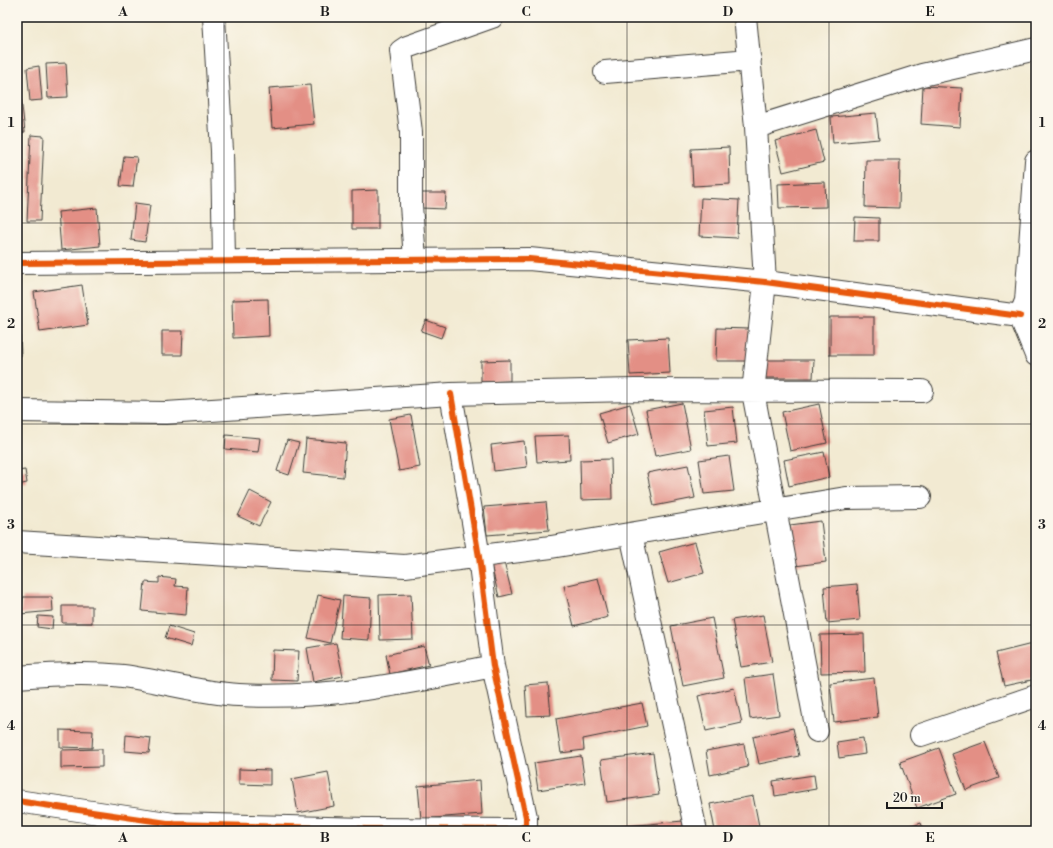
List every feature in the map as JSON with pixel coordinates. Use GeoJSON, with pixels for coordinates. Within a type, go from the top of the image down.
{"type":"FeatureCollection","features":[{"type":"Feature","properties":{"kind":"street"},"geometry":{"type":"LineString","coordinates":[[214,17],[222,151],[224,260]]}},
{"type":"Feature","properties":{"kind":"street"},"geometry":{"type":"LineString","coordinates":[[415,259],[411,205],[411,132],[401,51],[407,47],[492,17]]}},
{"type":"Feature","properties":{"kind":"street"},"geometry":{"type":"LineString","coordinates":[[745,17],[756,127],[765,282],[753,392],[816,731]]}},
{"type":"Feature","properties":{"kind":"street"},"geometry":{"type":"LineString","coordinates":[[756,127],[922,75],[1036,49]]}},
{"type":"Feature","properties":{"kind":"street"},"geometry":{"type":"LineString","coordinates":[[605,72],[750,60]]}},
{"type":"Feature","properties":{"kind":"street"},"geometry":{"type":"LineString","coordinates":[[1035,347],[1020,316],[1026,301],[1036,161]]}},
{"type":"Feature","properties":{"kind":"street"},"geometry":{"type":"LineString","coordinates":[[17,263],[224,260],[529,259],[765,282],[1020,316]]}},
{"type":"Feature","properties":{"kind":"street"},"geometry":{"type":"LineString","coordinates":[[17,411],[166,413],[451,394],[636,390],[753,392],[922,391]]}},
{"type":"Feature","properties":{"kind":"street"},"geometry":{"type":"LineString","coordinates":[[17,801],[174,824],[295,828],[518,830],[526,825],[526,817],[493,666],[479,557],[451,394]]}},
{"type":"Feature","properties":{"kind":"street"},"geometry":{"type":"LineString","coordinates":[[17,542],[405,566],[479,557],[631,534],[846,498],[920,497]]}},
{"type":"Feature","properties":{"kind":"street"},"geometry":{"type":"LineString","coordinates":[[631,534],[696,831]]}},
{"type":"Feature","properties":{"kind":"street"},"geometry":{"type":"LineString","coordinates":[[17,677],[68,674],[122,676],[237,695],[288,697],[343,693],[493,666]]}},
{"type":"Feature","properties":{"kind":"street"},"geometry":{"type":"LineString","coordinates":[[921,735],[1036,696]]}},
{"type":"Feature","properties":{"kind":"building"},"geometry":{"type":"Polygon","coordinates":[[[66,63],[68,97],[48,98],[46,64],[66,63]]]}},
{"type":"Feature","properties":{"kind":"building"},"geometry":{"type":"Polygon","coordinates":[[[17,64],[25,132],[17,133],[17,64]]]}},
{"type":"Feature","properties":{"kind":"building"},"geometry":{"type":"Polygon","coordinates":[[[39,66],[42,100],[30,101],[27,68],[39,66]]]}},
{"type":"Feature","properties":{"kind":"building"},"geometry":{"type":"Polygon","coordinates":[[[310,85],[314,124],[272,128],[269,88],[310,85]]]}},
{"type":"Feature","properties":{"kind":"building"},"geometry":{"type":"Polygon","coordinates":[[[923,86],[962,88],[960,127],[921,124],[923,86]]]}},
{"type":"Feature","properties":{"kind":"building"},"geometry":{"type":"Polygon","coordinates":[[[876,113],[879,139],[833,143],[831,117],[876,113]]]}},
{"type":"Feature","properties":{"kind":"building"},"geometry":{"type":"Polygon","coordinates":[[[816,130],[824,162],[783,172],[775,141],[816,130]]]}},
{"type":"Feature","properties":{"kind":"building"},"geometry":{"type":"Polygon","coordinates":[[[31,135],[44,136],[40,221],[27,221],[31,135]]]}},
{"type":"Feature","properties":{"kind":"building"},"geometry":{"type":"Polygon","coordinates":[[[729,147],[730,184],[693,186],[691,149],[729,147]]]}},
{"type":"Feature","properties":{"kind":"building"},"geometry":{"type":"Polygon","coordinates":[[[124,156],[137,157],[133,187],[120,186],[124,156]]]}},
{"type":"Feature","properties":{"kind":"building"},"geometry":{"type":"Polygon","coordinates":[[[866,160],[900,160],[899,208],[865,207],[866,160]]]}},
{"type":"Feature","properties":{"kind":"building"},"geometry":{"type":"Polygon","coordinates":[[[825,182],[826,207],[779,208],[778,184],[825,182]]]}},
{"type":"Feature","properties":{"kind":"building"},"geometry":{"type":"Polygon","coordinates":[[[378,190],[378,229],[352,229],[352,191],[378,190]]]}},
{"type":"Feature","properties":{"kind":"building"},"geometry":{"type":"Polygon","coordinates":[[[422,193],[446,193],[445,209],[421,208],[422,193]]]}},
{"type":"Feature","properties":{"kind":"building"},"geometry":{"type":"Polygon","coordinates":[[[701,198],[739,200],[737,238],[699,236],[701,198]]]}},
{"type":"Feature","properties":{"kind":"building"},"geometry":{"type":"Polygon","coordinates":[[[135,203],[150,205],[145,242],[131,240],[135,203]]]}},
{"type":"Feature","properties":{"kind":"building"},"geometry":{"type":"Polygon","coordinates":[[[97,208],[100,246],[61,250],[58,212],[97,208]]]}},
{"type":"Feature","properties":{"kind":"building"},"geometry":{"type":"Polygon","coordinates":[[[855,217],[879,218],[879,241],[854,241],[855,217]]]}},
{"type":"Feature","properties":{"kind":"building"},"geometry":{"type":"Polygon","coordinates":[[[82,285],[88,325],[40,332],[34,292],[82,285]]]}},
{"type":"Feature","properties":{"kind":"building"},"geometry":{"type":"Polygon","coordinates":[[[268,299],[269,336],[233,338],[232,300],[268,299]]]}},
{"type":"Feature","properties":{"kind":"building"},"geometry":{"type":"Polygon","coordinates":[[[830,317],[874,317],[874,355],[830,355],[830,317]]]}},
{"type":"Feature","properties":{"kind":"building"},"geometry":{"type":"Polygon","coordinates":[[[426,320],[445,327],[441,338],[421,331],[426,320]]]}},
{"type":"Feature","properties":{"kind":"building"},"geometry":{"type":"Polygon","coordinates":[[[717,328],[749,329],[748,361],[716,361],[717,328]]]}},
{"type":"Feature","properties":{"kind":"building"},"geometry":{"type":"Polygon","coordinates":[[[162,331],[183,331],[182,355],[162,355],[162,331]]]}},
{"type":"Feature","properties":{"kind":"building"},"geometry":{"type":"Polygon","coordinates":[[[17,333],[20,333],[21,356],[17,356],[17,333]]]}},
{"type":"Feature","properties":{"kind":"building"},"geometry":{"type":"Polygon","coordinates":[[[668,338],[670,373],[630,375],[628,340],[668,338]]]}},
{"type":"Feature","properties":{"kind":"building"},"geometry":{"type":"Polygon","coordinates":[[[510,360],[510,381],[481,382],[481,361],[510,360]]]}},
{"type":"Feature","properties":{"kind":"building"},"geometry":{"type":"Polygon","coordinates":[[[764,360],[814,360],[813,378],[763,378],[764,360]]]}},
{"type":"Feature","properties":{"kind":"building"},"geometry":{"type":"Polygon","coordinates":[[[682,403],[691,449],[655,456],[646,410],[682,403]]]}},
{"type":"Feature","properties":{"kind":"building"},"geometry":{"type":"Polygon","coordinates":[[[630,404],[639,434],[608,443],[599,413],[630,404]]]}},
{"type":"Feature","properties":{"kind":"building"},"geometry":{"type":"Polygon","coordinates":[[[819,404],[827,443],[790,451],[782,412],[819,404]]]}},
{"type":"Feature","properties":{"kind":"building"},"geometry":{"type":"Polygon","coordinates":[[[733,407],[737,443],[708,446],[704,410],[733,407]]]}},
{"type":"Feature","properties":{"kind":"building"},"geometry":{"type":"Polygon","coordinates":[[[411,415],[420,467],[399,471],[389,419],[411,415]]]}},
{"type":"Feature","properties":{"kind":"building"},"geometry":{"type":"Polygon","coordinates":[[[226,435],[260,438],[258,452],[225,449],[226,435]]]}},
{"type":"Feature","properties":{"kind":"building"},"geometry":{"type":"Polygon","coordinates":[[[569,435],[570,460],[537,462],[535,436],[569,435]]]}},
{"type":"Feature","properties":{"kind":"building"},"geometry":{"type":"Polygon","coordinates":[[[306,439],[346,443],[343,477],[303,473],[306,439]]]}},
{"type":"Feature","properties":{"kind":"building"},"geometry":{"type":"Polygon","coordinates":[[[287,440],[299,443],[289,475],[277,471],[287,440]]]}},
{"type":"Feature","properties":{"kind":"building"},"geometry":{"type":"Polygon","coordinates":[[[524,441],[527,467],[494,471],[491,445],[524,441]]]}},
{"type":"Feature","properties":{"kind":"building"},"geometry":{"type":"Polygon","coordinates":[[[824,452],[829,477],[789,486],[784,460],[824,452]]]}},
{"type":"Feature","properties":{"kind":"building"},"geometry":{"type":"Polygon","coordinates":[[[729,456],[734,491],[704,494],[699,460],[729,456]]]}},
{"type":"Feature","properties":{"kind":"building"},"geometry":{"type":"Polygon","coordinates":[[[611,459],[612,499],[581,500],[580,460],[611,459]]]}},
{"type":"Feature","properties":{"kind":"building"},"geometry":{"type":"Polygon","coordinates":[[[688,465],[695,498],[654,506],[647,473],[688,465]]]}},
{"type":"Feature","properties":{"kind":"building"},"geometry":{"type":"Polygon","coordinates":[[[25,470],[27,483],[17,485],[17,471],[25,470]]]}},
{"type":"Feature","properties":{"kind":"building"},"geometry":{"type":"Polygon","coordinates":[[[250,491],[271,502],[259,526],[238,516],[250,491]]]}},
{"type":"Feature","properties":{"kind":"building"},"geometry":{"type":"Polygon","coordinates":[[[546,502],[549,530],[487,535],[484,507],[546,502]]]}},
{"type":"Feature","properties":{"kind":"building"},"geometry":{"type":"Polygon","coordinates":[[[821,521],[826,562],[795,566],[790,525],[821,521]]]}},
{"type":"Feature","properties":{"kind":"building"},"geometry":{"type":"Polygon","coordinates":[[[695,542],[704,573],[668,583],[659,552],[695,542]]]}},
{"type":"Feature","properties":{"kind":"building"},"geometry":{"type":"Polygon","coordinates":[[[504,562],[512,594],[499,597],[491,565],[504,562]]]}},
{"type":"Feature","properties":{"kind":"building"},"geometry":{"type":"Polygon","coordinates":[[[159,577],[176,579],[175,586],[188,587],[186,615],[142,611],[145,582],[159,583],[159,577]]]}},
{"type":"Feature","properties":{"kind":"building"},"geometry":{"type":"Polygon","coordinates":[[[598,578],[608,617],[574,626],[564,586],[598,578]]]}},
{"type":"Feature","properties":{"kind":"building"},"geometry":{"type":"Polygon","coordinates":[[[857,584],[860,620],[827,623],[824,587],[857,584]]]}},
{"type":"Feature","properties":{"kind":"building"},"geometry":{"type":"Polygon","coordinates":[[[411,594],[413,639],[380,640],[379,595],[411,594]]]}},
{"type":"Feature","properties":{"kind":"building"},"geometry":{"type":"Polygon","coordinates":[[[318,595],[340,600],[330,643],[308,638],[318,595]]]}},
{"type":"Feature","properties":{"kind":"building"},"geometry":{"type":"Polygon","coordinates":[[[343,596],[371,598],[369,640],[340,638],[343,596]]]}},
{"type":"Feature","properties":{"kind":"building"},"geometry":{"type":"Polygon","coordinates":[[[23,597],[52,597],[53,611],[20,614],[23,597]]]}},
{"type":"Feature","properties":{"kind":"building"},"geometry":{"type":"Polygon","coordinates":[[[62,606],[92,606],[92,623],[62,623],[62,606]]]}},
{"type":"Feature","properties":{"kind":"building"},"geometry":{"type":"Polygon","coordinates":[[[763,615],[772,662],[741,667],[732,620],[763,615]]]}},
{"type":"Feature","properties":{"kind":"building"},"geometry":{"type":"Polygon","coordinates":[[[38,616],[53,617],[52,629],[37,627],[38,616]]]}},
{"type":"Feature","properties":{"kind":"building"},"geometry":{"type":"Polygon","coordinates":[[[712,618],[724,678],[683,686],[671,626],[712,618]]]}},
{"type":"Feature","properties":{"kind":"building"},"geometry":{"type":"Polygon","coordinates":[[[169,626],[194,634],[191,646],[165,638],[169,626]]]}},
{"type":"Feature","properties":{"kind":"building"},"geometry":{"type":"Polygon","coordinates":[[[864,634],[865,672],[821,673],[820,635],[864,634]]]}},
{"type":"Feature","properties":{"kind":"building"},"geometry":{"type":"Polygon","coordinates":[[[336,643],[343,676],[313,682],[307,648],[336,643]]]}},
{"type":"Feature","properties":{"kind":"building"},"geometry":{"type":"Polygon","coordinates":[[[1036,643],[1036,679],[1004,686],[996,653],[1036,643]]]}},
{"type":"Feature","properties":{"kind":"building"},"geometry":{"type":"Polygon","coordinates":[[[424,646],[429,665],[390,674],[386,655],[424,646]]]}},
{"type":"Feature","properties":{"kind":"building"},"geometry":{"type":"Polygon","coordinates":[[[273,650],[299,651],[297,681],[272,680],[273,650]]]}},
{"type":"Feature","properties":{"kind":"building"},"geometry":{"type":"Polygon","coordinates":[[[773,674],[779,715],[750,719],[745,678],[773,674]]]}},
{"type":"Feature","properties":{"kind":"building"},"geometry":{"type":"Polygon","coordinates":[[[874,678],[878,717],[834,722],[830,683],[874,678]]]}},
{"type":"Feature","properties":{"kind":"building"},"geometry":{"type":"Polygon","coordinates":[[[548,683],[551,715],[527,716],[525,685],[548,683]]]}},
{"type":"Feature","properties":{"kind":"building"},"geometry":{"type":"Polygon","coordinates":[[[734,688],[742,723],[706,731],[698,696],[734,688]]]}},
{"type":"Feature","properties":{"kind":"building"},"geometry":{"type":"Polygon","coordinates":[[[642,703],[647,726],[583,739],[584,750],[561,753],[556,719],[642,703]]]}},
{"type":"Feature","properties":{"kind":"building"},"geometry":{"type":"Polygon","coordinates":[[[793,728],[799,756],[759,764],[753,737],[793,728]]]}},
{"type":"Feature","properties":{"kind":"building"},"geometry":{"type":"Polygon","coordinates":[[[60,730],[93,731],[92,748],[60,747],[60,730]]]}},
{"type":"Feature","properties":{"kind":"building"},"geometry":{"type":"Polygon","coordinates":[[[126,735],[151,738],[149,753],[125,751],[126,735]]]}},
{"type":"Feature","properties":{"kind":"building"},"geometry":{"type":"Polygon","coordinates":[[[863,738],[865,754],[839,758],[837,742],[863,738]]]}},
{"type":"Feature","properties":{"kind":"building"},"geometry":{"type":"Polygon","coordinates":[[[985,742],[999,778],[966,790],[952,754],[985,742]]]}},
{"type":"Feature","properties":{"kind":"building"},"geometry":{"type":"Polygon","coordinates":[[[744,744],[748,767],[710,775],[706,751],[744,744]]]}},
{"type":"Feature","properties":{"kind":"building"},"geometry":{"type":"Polygon","coordinates":[[[939,748],[956,794],[917,808],[900,762],[939,748]]]}},
{"type":"Feature","properties":{"kind":"building"},"geometry":{"type":"Polygon","coordinates":[[[102,749],[102,767],[61,768],[61,750],[102,749]]]}},
{"type":"Feature","properties":{"kind":"building"},"geometry":{"type":"Polygon","coordinates":[[[653,753],[659,795],[607,802],[601,760],[653,753]]]}},
{"type":"Feature","properties":{"kind":"building"},"geometry":{"type":"Polygon","coordinates":[[[581,756],[585,783],[538,790],[534,763],[581,756]]]}},
{"type":"Feature","properties":{"kind":"building"},"geometry":{"type":"Polygon","coordinates":[[[239,769],[270,770],[270,785],[239,784],[239,769]]]}},
{"type":"Feature","properties":{"kind":"building"},"geometry":{"type":"Polygon","coordinates":[[[328,772],[334,806],[298,813],[292,779],[328,772]]]}},
{"type":"Feature","properties":{"kind":"building"},"geometry":{"type":"Polygon","coordinates":[[[814,775],[816,789],[775,796],[773,781],[814,775]]]}},
{"type":"Feature","properties":{"kind":"building"},"geometry":{"type":"Polygon","coordinates":[[[480,780],[482,814],[421,819],[418,786],[480,780]]]}},
{"type":"Feature","properties":{"kind":"building"},"geometry":{"type":"Polygon","coordinates":[[[753,796],[760,831],[715,831],[710,804],[753,796]]]}},
{"type":"Feature","properties":{"kind":"building"},"geometry":{"type":"Polygon","coordinates":[[[683,821],[683,831],[604,831],[604,828],[683,821]]]}},
{"type":"Feature","properties":{"kind":"building"},"geometry":{"type":"Polygon","coordinates":[[[921,823],[924,831],[900,831],[921,823]]]}},
{"type":"Feature","properties":{"kind":"cycle path"},"geometry":{"type":"LineString","coordinates":[[17,263],[529,259],[765,282],[1020,316]]}},
{"type":"Feature","properties":{"kind":"cycle path"},"geometry":{"type":"LineString","coordinates":[[17,801],[174,824],[366,829],[518,830],[526,825],[526,817],[493,666],[479,557],[451,394]]}}]}
